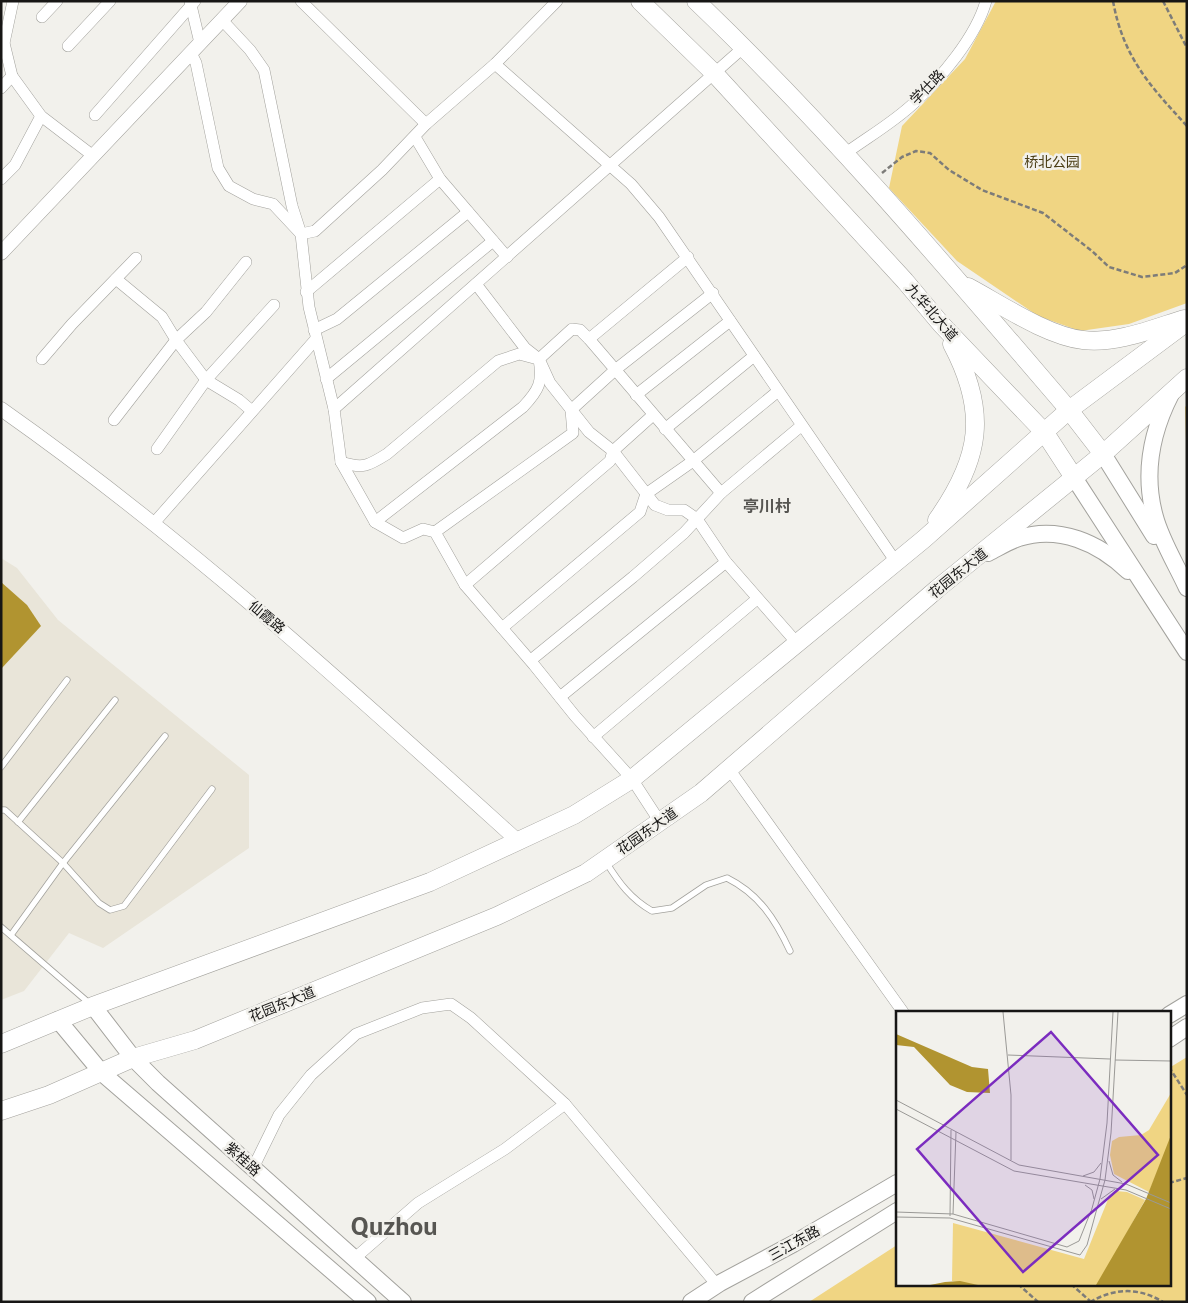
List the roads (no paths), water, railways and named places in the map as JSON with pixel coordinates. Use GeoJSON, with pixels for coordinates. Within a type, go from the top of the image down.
{"type":"FeatureCollection","features":[{"type":"Feature","properties":{"kind":"main road","name":"九华北大道"},"geometry":{"type":"LineString","coordinates":[[640,1],[714,73],[905,281],[941,324],[1045,433],[1174,635],[1187,652]]}},
{"type":"Feature","properties":{"kind":"main road"},"geometry":{"type":"LineString","coordinates":[[696,1],[744,47],[846,153],[1070,410],[1103,454],[1187,588]]}},
{"type":"Feature","properties":{"kind":"main road"},"geometry":{"type":"LineString","coordinates":[[959,282],[1062,336],[1084,340],[1110,339],[1187,318]]}},
{"type":"Feature","properties":{"kind":"main road"},"geometry":{"type":"LineString","coordinates":[[1,1044],[93,1006],[430,882],[574,815],[632,779],[924,539],[1070,410],[1187,322]]}},
{"type":"Feature","properties":{"kind":"main road"},"geometry":{"type":"LineString","coordinates":[[924,539],[964,474],[976,432],[976,407],[972,389],[961,362],[941,324]]}},
{"type":"Feature","properties":{"kind":"main road"},"geometry":{"type":"LineString","coordinates":[[1181,382],[1160,416],[1152,443],[1149,469],[1155,518],[1187,588]]}},
{"type":"Feature","properties":{"kind":"main road","name":"花园东大道"},"geometry":{"type":"LineString","coordinates":[[1,1111],[49,1095],[133,1058],[195,1040],[497,916],[586,873],[701,793],[972,561],[1103,454],[1181,382]]}},
{"type":"Feature","properties":{"kind":"main road"},"geometry":{"type":"LineString","coordinates":[[972,561],[1018,538],[1045,532],[1064,534],[1102,551],[1122,564],[1142,584]]}},
{"type":"Feature","properties":{"kind":"main road"},"geometry":{"type":"LineString","coordinates":[[1174,635],[1187,661]]}},
{"type":"Feature","properties":{"kind":"main road"},"geometry":{"type":"LineString","coordinates":[[1170,1014],[1187,1004]]}},
{"type":"Feature","properties":{"kind":"main road","name":"紫桂路"},"geometry":{"type":"LineString","coordinates":[[93,1006],[133,1058],[403,1302]]}},
{"type":"Feature","properties":{"kind":"main road","name":"紫桂路"},"geometry":{"type":"LineString","coordinates":[[58,1020],[102,1073],[368,1302]]}},
{"type":"Feature","properties":{"kind":"main road"},"geometry":{"type":"LineString","coordinates":[[1170,1038],[1187,1027]]}},
{"type":"Feature","properties":{"kind":"main road","name":"三江东路"},"geometry":{"type":"LineString","coordinates":[[691,1302],[717,1285],[896,1184]]}},
{"type":"Feature","properties":{"kind":"main road","name":"三江东路"},"geometry":{"type":"LineString","coordinates":[[752,1302],[896,1212]]}},
{"type":"Feature","properties":{"kind":"street"},"geometry":{"type":"LineString","coordinates":[[13,1],[3,43],[12,76],[41,116],[92,155]]}},
{"type":"Feature","properties":{"kind":"street"},"geometry":{"type":"LineString","coordinates":[[42,17],[57,1]]}},
{"type":"Feature","properties":{"kind":"street"},"geometry":{"type":"LineString","coordinates":[[68,46],[110,1]]}},
{"type":"Feature","properties":{"kind":"street"},"geometry":{"type":"LineString","coordinates":[[1,252],[240,1]]}},
{"type":"Feature","properties":{"kind":"street"},"geometry":{"type":"LineString","coordinates":[[301,1],[426,124]]}},
{"type":"Feature","properties":{"kind":"street"},"geometry":{"type":"LineString","coordinates":[[301,234],[315,231],[415,137],[426,124],[495,64],[556,1]]}},
{"type":"Feature","properties":{"kind":"street","name":"学仕路"},"geometry":{"type":"LineString","coordinates":[[846,153],[913,104],[948,66],[980,20],[986,1]]}},
{"type":"Feature","properties":{"kind":"street"},"geometry":{"type":"LineString","coordinates":[[192,2],[196,63],[218,168],[229,186],[240,193],[273,204],[301,234]]}},
{"type":"Feature","properties":{"kind":"street"},"geometry":{"type":"LineString","coordinates":[[94,115],[192,2]]}},
{"type":"Feature","properties":{"kind":"street"},"geometry":{"type":"LineString","coordinates":[[222,20],[250,50],[264,70],[292,206],[301,234],[306,292],[334,409],[341,462],[375,522],[403,538],[423,529],[435,532],[465,585],[593,737],[632,779],[660,822]]}},
{"type":"Feature","properties":{"kind":"street"},"geometry":{"type":"LineString","coordinates":[[334,409],[744,47]]}},
{"type":"Feature","properties":{"kind":"street"},"geometry":{"type":"LineString","coordinates":[[495,64],[631,184],[659,217],[713,294],[777,392],[896,562]]}},
{"type":"Feature","properties":{"kind":"street"},"geometry":{"type":"LineString","coordinates":[[1,88],[12,76]]}},
{"type":"Feature","properties":{"kind":"street"},"geometry":{"type":"LineString","coordinates":[[1,179],[15,165],[41,116]]}},
{"type":"Feature","properties":{"kind":"street"},"geometry":{"type":"LineString","coordinates":[[415,137],[440,179],[507,256]]}},
{"type":"Feature","properties":{"kind":"street"},"geometry":{"type":"LineString","coordinates":[[306,292],[440,179]]}},
{"type":"Feature","properties":{"kind":"street"},"geometry":{"type":"LineString","coordinates":[[154,523],[252,411],[315,335],[468,212]]}},
{"type":"Feature","properties":{"kind":"street"},"geometry":{"type":"LineString","coordinates":[[326,379],[493,241]]}},
{"type":"Feature","properties":{"kind":"street"},"geometry":{"type":"LineString","coordinates":[[589,339],[688,257]]}},
{"type":"Feature","properties":{"kind":"street"},"geometry":{"type":"LineString","coordinates":[[42,359],[136,258]]}},
{"type":"Feature","properties":{"kind":"street"},"geometry":{"type":"LineString","coordinates":[[114,420],[176,340],[206,312],[246,262]]}},
{"type":"Feature","properties":{"kind":"street"},"geometry":{"type":"LineString","coordinates":[[116,279],[162,317],[176,340],[206,380],[239,400],[252,411]]}},
{"type":"Feature","properties":{"kind":"street"},"geometry":{"type":"LineString","coordinates":[[476,284],[525,348],[539,359],[550,383],[589,432],[613,451],[655,505],[668,510],[684,510],[697,519],[726,562],[797,643]]}},
{"type":"Feature","properties":{"kind":"street"},"geometry":{"type":"LineString","coordinates":[[571,410],[615,370],[713,294]]}},
{"type":"Feature","properties":{"kind":"street"},"geometry":{"type":"LineString","coordinates":[[156,448],[206,380],[274,305]]}},
{"type":"Feature","properties":{"kind":"street"},"geometry":{"type":"LineString","coordinates":[[636,395],[730,321]]}},
{"type":"Feature","properties":{"kind":"street"},"geometry":{"type":"LineString","coordinates":[[539,359],[572,330],[580,330],[721,494]]}},
{"type":"Feature","properties":{"kind":"street"},"geometry":{"type":"LineString","coordinates":[[341,462],[356,467],[368,466],[387,454],[498,361],[519,354],[539,359]]}},
{"type":"Feature","properties":{"kind":"street"},"geometry":{"type":"LineString","coordinates":[[665,429],[754,356]]}},
{"type":"Feature","properties":{"kind":"street"},"geometry":{"type":"LineString","coordinates":[[375,522],[523,407],[533,396],[541,380],[539,359]]}},
{"type":"Feature","properties":{"kind":"street"},"geometry":{"type":"LineString","coordinates":[[502,628],[640,512],[646,494],[693,461],[777,392]]}},
{"type":"Feature","properties":{"kind":"street","name":"仙霞路"},"geometry":{"type":"LineString","coordinates":[[1,410],[67,456],[154,523],[306,650],[518,842]]}},
{"type":"Feature","properties":{"kind":"street"},"geometry":{"type":"LineString","coordinates":[[435,532],[573,433],[571,410]]}},
{"type":"Feature","properties":{"kind":"street"},"geometry":{"type":"LineString","coordinates":[[465,585],[610,461],[613,451],[653,414]]}},
{"type":"Feature","properties":{"kind":"street"},"geometry":{"type":"LineString","coordinates":[[530,660],[633,577],[697,519],[721,494],[801,426]]}},
{"type":"Feature","properties":{"kind":"street"},"geometry":{"type":"LineString","coordinates":[[560,697],[726,562]]}},
{"type":"Feature","properties":{"kind":"street"},"geometry":{"type":"LineString","coordinates":[[593,737],[757,598]]}},
{"type":"Feature","properties":{"kind":"street"},"geometry":{"type":"LineString","coordinates":[[729,769],[902,1011]]}},
{"type":"Feature","properties":{"kind":"street"},"geometry":{"type":"LineString","coordinates":[[253,1168],[279,1115],[311,1075],[356,1034],[422,1008],[451,1004],[471,1018],[565,1104],[717,1285]]}},
{"type":"Feature","properties":{"kind":"street"},"geometry":{"type":"LineString","coordinates":[[355,1258],[418,1203],[505,1149],[565,1104]]}},
{"type":"Feature","properties":{"kind":"lane"},"geometry":{"type":"LineString","coordinates":[[1,767],[67,680]]}},
{"type":"Feature","properties":{"kind":"lane"},"geometry":{"type":"LineString","coordinates":[[18,822],[115,700]]}},
{"type":"Feature","properties":{"kind":"lane"},"geometry":{"type":"LineString","coordinates":[[11,934],[62,863],[165,736]]}},
{"type":"Feature","properties":{"kind":"lane"},"geometry":{"type":"LineString","coordinates":[[1,810],[5,810],[62,863],[99,903],[110,910],[124,906],[212,789]]}},
{"type":"Feature","properties":{"kind":"lane"},"geometry":{"type":"LineString","coordinates":[[605,861],[619,883],[635,901],[652,911],[672,908],[706,885],[726,878],[746,888],[767,911],[790,951]]}},
{"type":"Feature","properties":{"kind":"lane"},"geometry":{"type":"LineString","coordinates":[[1,927],[93,1006]]}},
{"type":"Feature","properties":{"kind":"district","name":"亭川村"},"geometry":{"type":"Point","coordinates":[767,506]}},
{"type":"Feature","properties":{"kind":"district","name":"Quzhou"},"geometry":{"type":"Point","coordinates":[394,1227]}},
{"type":"Feature","properties":{"kind":"park label","name":"桥北公园"},"geometry":{"type":"Point","coordinates":[1052,162]}}]}
